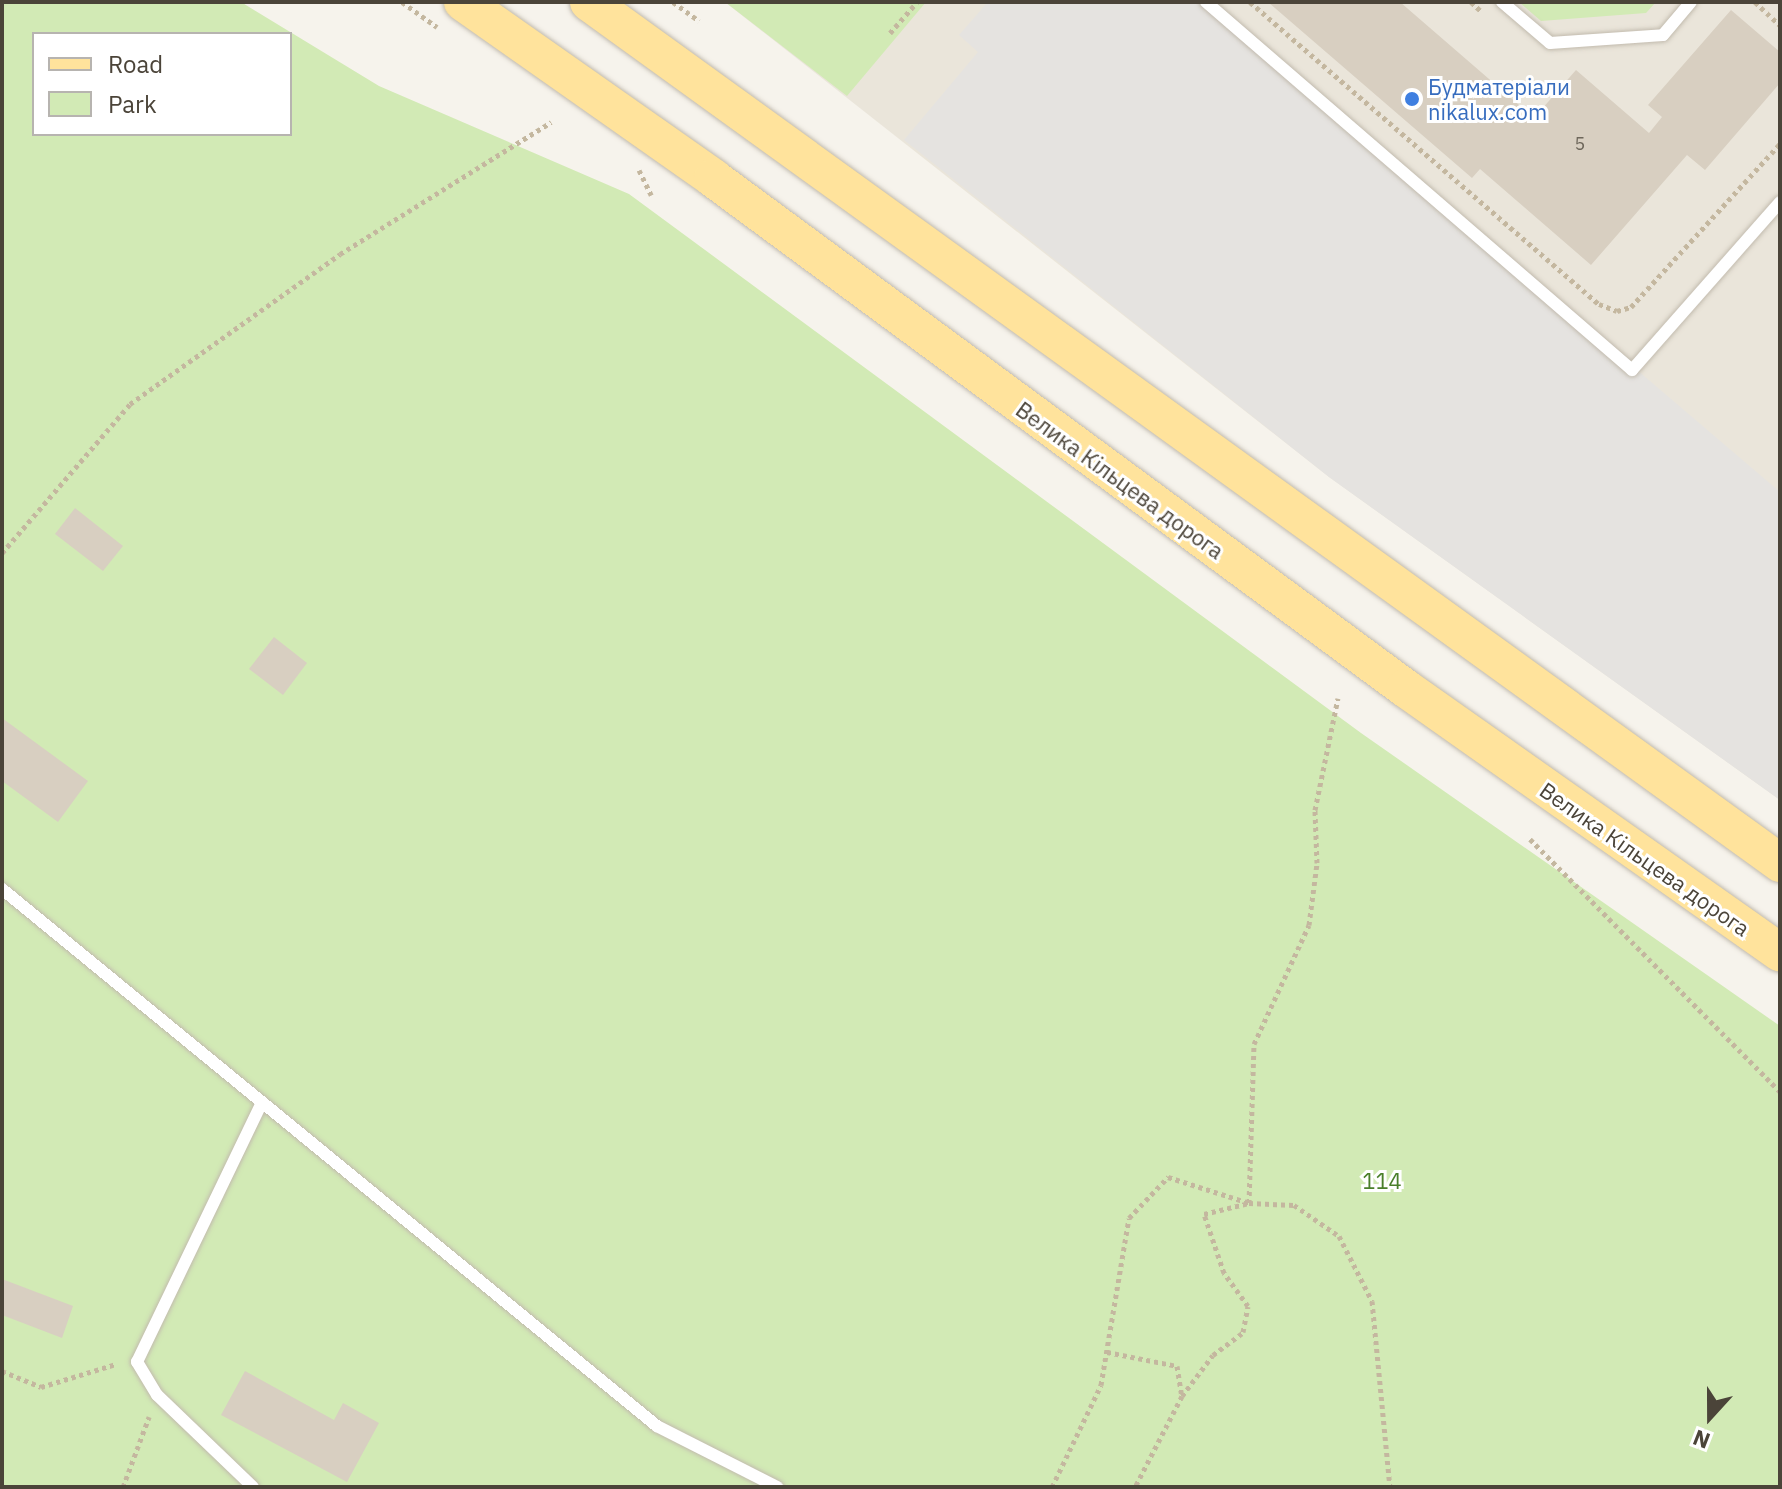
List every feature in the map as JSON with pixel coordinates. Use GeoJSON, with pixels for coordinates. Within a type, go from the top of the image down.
{"type":"FeatureCollection","features":[{"type":"Feature","properties":{"kind":"main road","name":"Велика Кільцева дорога"},"geometry":{"type":"LineString","coordinates":[[463,2],[713,178],[1417,697],[1780,953]]}},
{"type":"Feature","properties":{"kind":"main road"},"geometry":{"type":"LineString","coordinates":[[589,2],[1780,863]]}},
{"type":"Feature","properties":{"kind":"lane"},"geometry":{"type":"LineString","coordinates":[[1206,2],[1632,370],[1780,202]]}},
{"type":"Feature","properties":{"kind":"lane"},"geometry":{"type":"LineString","coordinates":[[1502,2],[1550,43],[1663,35],[1691,2]]}},
{"type":"Feature","properties":{"kind":"lane"},"geometry":{"type":"LineString","coordinates":[[2,889],[657,1426],[777,1487]]}},
{"type":"Feature","properties":{"kind":"lane"},"geometry":{"type":"LineString","coordinates":[[253,1487],[157,1395],[137,1362],[262,1102]]}},
{"type":"Feature","properties":{"kind":"path"},"geometry":{"type":"LineString","coordinates":[[673,2],[699,21]]}},
{"type":"Feature","properties":{"kind":"path"},"geometry":{"type":"LineString","coordinates":[[890,33],[917,2]]}},
{"type":"Feature","properties":{"kind":"path"},"geometry":{"type":"LineString","coordinates":[[1250,2],[1599,304],[1617,311],[1631,307],[1780,144]]}},
{"type":"Feature","properties":{"kind":"path"},"geometry":{"type":"LineString","coordinates":[[1755,2],[1780,25]]}},
{"type":"Feature","properties":{"kind":"path"},"geometry":{"type":"LineString","coordinates":[[2,553],[130,404],[340,254],[551,122]]}},
{"type":"Feature","properties":{"kind":"path"},"geometry":{"type":"LineString","coordinates":[[639,169],[651,195]]}},
{"type":"Feature","properties":{"kind":"path"},"geometry":{"type":"LineString","coordinates":[[1249,1203],[1254,1044],[1309,925],[1317,863],[1315,810],[1338,698]]}},
{"type":"Feature","properties":{"kind":"path"},"geometry":{"type":"LineString","coordinates":[[1530,839],[1780,1092]]}},
{"type":"Feature","properties":{"kind":"path"},"geometry":{"type":"LineString","coordinates":[[1052,1487],[1101,1385],[1129,1218],[1168,1177],[1249,1203],[1294,1205],[1339,1236],[1372,1301],[1390,1487]]}},
{"type":"Feature","properties":{"kind":"path"},"geometry":{"type":"LineString","coordinates":[[1135,1487],[1182,1396],[1213,1355],[1243,1332],[1248,1306],[1224,1273],[1204,1214],[1249,1203]]}},
{"type":"Feature","properties":{"kind":"path"},"geometry":{"type":"LineString","coordinates":[[1107,1352],[1177,1366],[1182,1396]]}},
{"type":"Feature","properties":{"kind":"path"},"geometry":{"type":"LineString","coordinates":[[2,1371],[41,1387],[100,1367],[137,1362]]}},
{"type":"Feature","properties":{"kind":"path"},"geometry":{"type":"LineString","coordinates":[[123,1487],[157,1395]]}},
{"type":"Feature","properties":{"kind":"shaded area"},"geometry":{"type":"Polygon","coordinates":[[[725,2],[1780,2],[1780,800],[1329,477],[725,2]]]}},
{"type":"Feature","properties":{"kind":"shaded area"},"geometry":{"type":"Polygon","coordinates":[[[988,2],[1206,2],[1780,492],[1780,800],[1329,477],[904,140],[978,52],[959,35],[988,2]]]}},
{"type":"Feature","properties":{"kind":"green space","name":"114"},"geometry":{"type":"Polygon","coordinates":[[[2,2],[241,2],[290,32],[32,32],[32,136],[292,136],[292,33],[379,86],[629,194],[1361,733],[1780,1026],[1780,1487],[2,1487],[2,2]]]}},
{"type":"Feature","properties":{"kind":"green space"},"geometry":{"type":"Polygon","coordinates":[[[725,2],[926,2],[847,96],[725,2]]]}},
{"type":"Feature","properties":{"kind":"green space"},"geometry":{"type":"Polygon","coordinates":[[[1519,2],[1656,2],[1646,13],[1541,21],[1519,2]]]}},
{"type":"Feature","properties":{"kind":"building"},"geometry":{"type":"Polygon","coordinates":[[[1268,2],[1400,2],[1534,118],[1576,70],[1649,133],[1662,117],[1648,105],[1731,10],[1780,52],[1780,83],[1705,170],[1687,155],[1591,265],[1480,169],[1472,178],[1268,2]]]}},
{"type":"Feature","properties":{"kind":"building"},"geometry":{"type":"Polygon","coordinates":[[[75,508],[123,546],[103,571],[55,534],[75,508]]]}},
{"type":"Feature","properties":{"kind":"building"},"geometry":{"type":"Polygon","coordinates":[[[274,637],[307,663],[283,695],[249,669],[274,637]]]}},
{"type":"Feature","properties":{"kind":"building"},"geometry":{"type":"Polygon","coordinates":[[[2,718],[88,781],[58,822],[2,781],[2,718]]]}},
{"type":"Feature","properties":{"kind":"building"},"geometry":{"type":"Polygon","coordinates":[[[2,1279],[73,1306],[62,1338],[2,1315],[2,1279]]]}},
{"type":"Feature","properties":{"kind":"building"},"geometry":{"type":"Polygon","coordinates":[[[245,1371],[334,1420],[343,1403],[379,1423],[347,1482],[221,1415],[245,1371]]]}},
{"type":"Feature","properties":{"kind":"place","name":"Будматеріали nikalux.com"},"geometry":{"type":"Point","coordinates":[1412,99]}}]}
